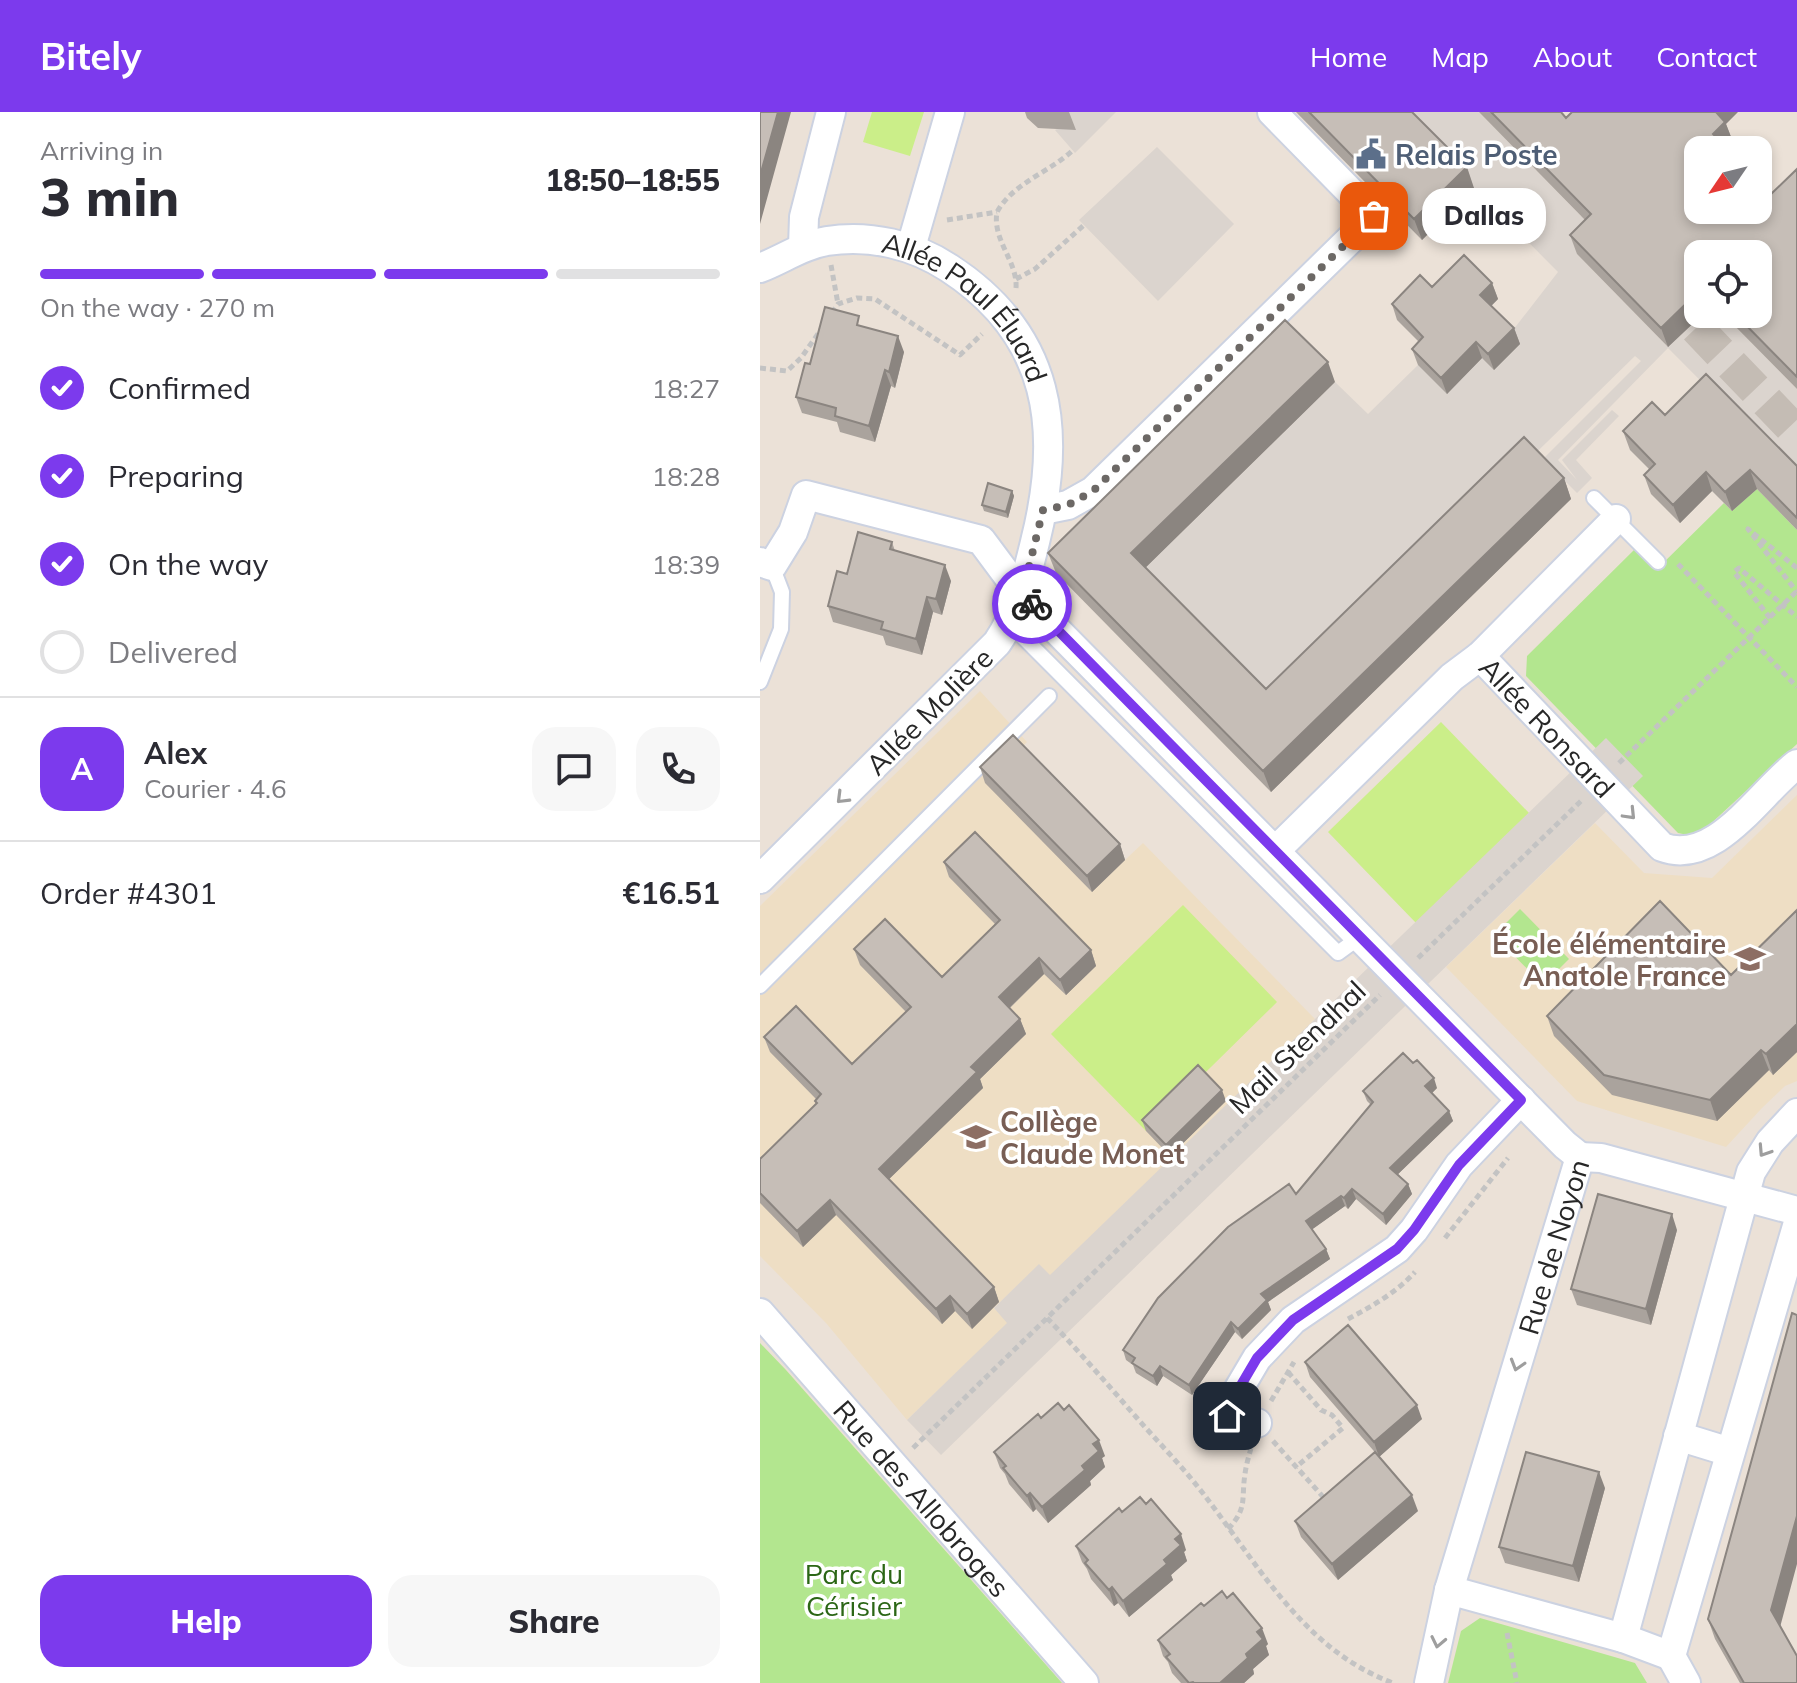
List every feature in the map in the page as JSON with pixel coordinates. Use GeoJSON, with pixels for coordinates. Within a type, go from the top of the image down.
{"type":"FeatureCollection","features":[{"type":"Feature","properties":{"kind":"street"},"geometry":{"type":"LineString","coordinates":[[815,244],[804,217],[831,112]]}},
{"type":"Feature","properties":{"kind":"street"},"geometry":{"type":"LineString","coordinates":[[915,234],[950,112]]}},
{"type":"Feature","properties":{"kind":"street"},"geometry":{"type":"LineString","coordinates":[[1043,510],[1068,505],[1093,491],[1374,216],[1272,112]]}},
{"type":"Feature","properties":{"kind":"street","name":"Allée Paul Éluard"},"geometry":{"type":"LineString","coordinates":[[760,268],[815,244],[915,234],[977,286],[1023,344],[1039,376],[1048,417],[1048,463],[1043,510]]}},
{"type":"Feature","properties":{"kind":"street","name":"Rue de Noyon"},"geometry":{"type":"LineString","coordinates":[[766,564],[793,532],[806,495],[981,540],[1022,595],[1580,1157],[1449,1590],[1429,1683]]}},
{"type":"Feature","properties":{"kind":"street","name":"Allée Molière"},"geometry":{"type":"LineString","coordinates":[[760,879],[997,643],[1010,624],[1022,595],[1043,510]]}},
{"type":"Feature","properties":{"kind":"street"},"geometry":{"type":"LineString","coordinates":[[1480,656],[1616,519]]}},
{"type":"Feature","properties":{"kind":"street","name":"Allée Ronsard"},"geometry":{"type":"LineString","coordinates":[[1275,851],[1452,677],[1480,656],[1662,847],[1687,851],[1707,846],[1797,764]]}},
{"type":"Feature","properties":{"kind":"street"},"geometry":{"type":"LineString","coordinates":[[1257,1423],[1227,1416],[1234,1397],[1257,1358],[1293,1320],[1397,1249],[1459,1165],[1521,1100]]}},
{"type":"Feature","properties":{"kind":"street"},"geometry":{"type":"LineString","coordinates":[[1623,1638],[1743,1196],[1751,1172],[1770,1142],[1797,1113]]}},
{"type":"Feature","properties":{"kind":"street"},"geometry":{"type":"LineString","coordinates":[[1580,1157],[1601,1158],[1797,1211]]}},
{"type":"Feature","properties":{"kind":"street"},"geometry":{"type":"LineString","coordinates":[[1671,1656],[1797,1226]]}},
{"type":"Feature","properties":{"kind":"street","name":"Rue des Allobroges"},"geometry":{"type":"LineString","coordinates":[[760,1313],[1084,1683]]}},
{"type":"Feature","properties":{"kind":"street"},"geometry":{"type":"LineString","coordinates":[[1678,1436],[1730,1452]]}},
{"type":"Feature","properties":{"kind":"street"},"geometry":{"type":"LineString","coordinates":[[1449,1590],[1623,1638],[1671,1656],[1686,1683]]}},
{"type":"Feature","properties":{"kind":"lane"},"geometry":{"type":"LineString","coordinates":[[1594,498],[1658,562]]}},
{"type":"Feature","properties":{"kind":"lane"},"geometry":{"type":"LineString","coordinates":[[760,682],[781,629],[782,592],[766,564]]}},
{"type":"Feature","properties":{"kind":"lane"},"geometry":{"type":"LineString","coordinates":[[1010,624],[1338,953],[1360,937]]}},
{"type":"Feature","properties":{"kind":"lane"},"geometry":{"type":"LineString","coordinates":[[760,986],[1049,696]]}},
{"type":"Feature","properties":{"kind":"path"},"geometry":{"type":"LineString","coordinates":[[915,234],[956,219],[997,212],[1015,192],[1055,166],[1073,150]]}},
{"type":"Feature","properties":{"kind":"path"},"geometry":{"type":"LineString","coordinates":[[831,315],[838,304],[857,298],[875,299],[960,355],[1002,314],[1015,293],[1016,279],[1000,239],[997,212]]}},
{"type":"Feature","properties":{"kind":"path"},"geometry":{"type":"LineString","coordinates":[[1016,279],[1035,269],[1084,225]]}},
{"type":"Feature","properties":{"kind":"path"},"geometry":{"type":"LineString","coordinates":[[815,244],[838,304]]}},
{"type":"Feature","properties":{"kind":"path"},"geometry":{"type":"LineString","coordinates":[[760,368],[787,371],[801,358],[823,326]]}},
{"type":"Feature","properties":{"kind":"path"},"geometry":{"type":"LineString","coordinates":[[1797,568],[1748,529],[1797,591]]}},
{"type":"Feature","properties":{"kind":"path"},"geometry":{"type":"LineString","coordinates":[[1658,562],[1667,552],[1797,687]]}},
{"type":"Feature","properties":{"kind":"path"},"geometry":{"type":"LineString","coordinates":[[1770,618],[1734,572],[1739,568],[1797,617]]}},
{"type":"Feature","properties":{"kind":"path","name":"Mail Stendhal"},"geometry":{"type":"LineString","coordinates":[[895,1465],[1797,591]]}},
{"type":"Feature","properties":{"kind":"path"},"geometry":{"type":"LineString","coordinates":[[1442,1241],[1510,1156]]}},
{"type":"Feature","properties":{"kind":"path"},"geometry":{"type":"LineString","coordinates":[[1338,1324],[1373,1306],[1416,1271]]}},
{"type":"Feature","properties":{"kind":"path"},"geometry":{"type":"LineString","coordinates":[[1047,1318],[1198,1487],[1293,1614],[1329,1646],[1368,1673],[1393,1683]]}},
{"type":"Feature","properties":{"kind":"path"},"geometry":{"type":"LineString","coordinates":[[1228,1529],[1243,1507],[1244,1475],[1257,1423],[1302,1350]]}},
{"type":"Feature","properties":{"kind":"path"},"geometry":{"type":"LineString","coordinates":[[1288,1372],[1321,1410],[1332,1415],[1343,1428],[1296,1467]]}},
{"type":"Feature","properties":{"kind":"path"},"geometry":{"type":"LineString","coordinates":[[1257,1423],[1326,1501]]}},
{"type":"Feature","properties":{"kind":"path"},"geometry":{"type":"LineString","coordinates":[[1501,1605],[1517,1683]]}},
{"type":"Feature","properties":{"kind":"shaded area"},"geometry":{"type":"Polygon","coordinates":[[[1069,112],[1116,112],[1075,153],[1055,130],[1069,123],[1069,112]]]}},
{"type":"Feature","properties":{"kind":"shaded area"},"geometry":{"type":"Polygon","coordinates":[[[1399,112],[1479,112],[1581,216],[1604,193],[1577,254],[1668,347],[1688,328],[1737,328],[1797,389],[1797,478],[1668,348],[1558,460],[1577,480],[1562,460],[1612,410],[1619,416],[1576,460],[1592,478],[1577,493],[1543,459],[1641,361],[1635,356],[1273,710],[1139,574],[1335,382],[1368,414],[1418,365],[1470,360],[1510,334],[1558,272],[1399,112]]]}},
{"type":"Feature","properties":{"kind":"shaded area"},"geometry":{"type":"Polygon","coordinates":[[[1157,147],[1234,224],[1158,301],[1079,220],[1157,147]]]}},
{"type":"Feature","properties":{"kind":"shaded area","name":"Collège Claude Monet"},"geometry":{"type":"Polygon","coordinates":[[[980,691],[1027,742],[1019,750],[1125,860],[1143,843],[1315,1019],[1050,1276],[1039,1265],[994,1308],[1008,1323],[907,1420],[826,1323],[760,1256],[760,906],[980,691]]]}},
{"type":"Feature","properties":{"kind":"shaded area"},"geometry":{"type":"Polygon","coordinates":[[[1606,738],[1643,776],[941,1455],[907,1420],[1007,1323],[994,1308],[1039,1264],[1050,1275],[1606,738]]]}},
{"type":"Feature","properties":{"kind":"shaded area"},"geometry":{"type":"Polygon","coordinates":[[[1797,795],[1797,1081],[1785,1086],[1726,1147],[1577,1101],[1446,967],[1595,823],[1644,873],[1712,878],[1797,795]]]}},
{"type":"Feature","properties":{"kind":"green space"},"geometry":{"type":"Polygon","coordinates":[[[872,112],[924,112],[910,156],[863,142],[872,112]]]}},
{"type":"Feature","properties":{"kind":"green space"},"geometry":{"type":"Polygon","coordinates":[[[1757,489],[1797,530],[1797,744],[1705,829],[1688,835],[1678,833],[1526,676],[1527,656],[1635,549],[1656,570],[1724,503],[1732,511],[1757,489]]]}},
{"type":"Feature","properties":{"kind":"green space"},"geometry":{"type":"Polygon","coordinates":[[[1441,722],[1529,813],[1416,923],[1328,832],[1441,722]]]}},
{"type":"Feature","properties":{"kind":"green space"},"geometry":{"type":"Polygon","coordinates":[[[1183,905],[1277,1002],[1146,1131],[1051,1034],[1183,905]]]}},
{"type":"Feature","properties":{"kind":"green space"},"geometry":{"type":"Polygon","coordinates":[[[1520,909],[1569,959],[1543,985],[1494,935],[1520,909]]]}},
{"type":"Feature","properties":{"kind":"green space","name":"Parc du Cérisier"},"geometry":{"type":"Polygon","coordinates":[[[760,1343],[786,1370],[1062,1683],[760,1683],[760,1343]]]}},
{"type":"Feature","properties":{"kind":"green space"},"geometry":{"type":"Polygon","coordinates":[[[1480,1618],[1635,1663],[1647,1683],[1448,1683],[1461,1631],[1480,1618]]]}},
{"type":"Feature","properties":{"kind":"building"},"geometry":{"type":"Polygon","coordinates":[[[760,112],[778,112],[760,176],[760,112]]]}},
{"type":"Feature","properties":{"kind":"building"},"geometry":{"type":"Polygon","coordinates":[[[1309,112],[1412,112],[1467,167],[1414,219],[1309,112]]]}},
{"type":"Feature","properties":{"kind":"building"},"geometry":{"type":"Polygon","coordinates":[[[1491,112],[1561,112],[1566,118],[1572,112],[1716,112],[1725,122],[1713,134],[1715,136],[1684,136],[1684,224],[1772,224],[1772,193],[1797,169],[1797,377],[1749,328],[1772,328],[1772,240],[1684,240],[1684,306],[1661,328],[1570,235],[1591,214],[1491,112]]]}},
{"type":"Feature","properties":{"kind":"building"},"geometry":{"type":"Polygon","coordinates":[[[1464,255],[1492,283],[1480,295],[1514,328],[1488,354],[1476,342],[1441,378],[1412,349],[1423,337],[1392,304],[1420,275],[1432,287],[1464,255]]]}},
{"type":"Feature","properties":{"kind":"building"},"geometry":{"type":"Polygon","coordinates":[[[825,307],[859,316],[857,325],[898,336],[889,372],[885,370],[869,426],[835,416],[836,408],[796,397],[805,363],[810,364],[825,307]]]}},
{"type":"Feature","properties":{"kind":"building"},"geometry":{"type":"Polygon","coordinates":[[[1285,320],[1328,362],[1131,553],[1266,689],[1524,437],[1564,478],[1263,771],[1048,553],[1285,320]]]}},
{"type":"Feature","properties":{"kind":"building"},"geometry":{"type":"Polygon","coordinates":[[[1706,374],[1797,466],[1797,518],[1750,470],[1725,492],[1706,472],[1673,505],[1644,475],[1655,464],[1623,431],[1652,402],[1665,415],[1706,374]]]}},
{"type":"Feature","properties":{"kind":"building"},"geometry":{"type":"Polygon","coordinates":[[[988,483],[1012,491],[1006,512],[982,505],[988,483]]]}},
{"type":"Feature","properties":{"kind":"building"},"geometry":{"type":"Polygon","coordinates":[[[858,532],[892,542],[890,549],[945,565],[936,599],[927,597],[916,639],[881,629],[883,622],[828,606],[837,571],[847,574],[858,532]]]}},
{"type":"Feature","properties":{"kind":"building"},"geometry":{"type":"Polygon","coordinates":[[[1013,735],[1120,844],[1087,876],[980,767],[1013,735]]]}},
{"type":"Feature","properties":{"kind":"building"},"geometry":{"type":"Polygon","coordinates":[[[975,832],[1091,950],[1060,980],[1039,958],[999,997],[1020,1019],[971,1067],[977,1072],[879,1169],[994,1287],[967,1314],[950,1296],[936,1309],[830,1200],[797,1231],[760,1193],[760,1159],[817,1103],[815,1101],[821,1094],[764,1037],[796,1006],[852,1064],[911,1007],[854,949],[885,919],[942,977],[1000,920],[944,862],[975,832]]]}},
{"type":"Feature","properties":{"kind":"building"},"geometry":{"type":"Polygon","coordinates":[[[1660,901],[1731,975],[1797,910],[1797,1024],[1766,1054],[1761,1050],[1710,1100],[1604,1075],[1547,1016],[1660,901]]]}},
{"type":"Feature","properties":{"kind":"building"},"geometry":{"type":"Polygon","coordinates":[[[1403,1053],[1413,1063],[1417,1060],[1434,1078],[1425,1086],[1449,1111],[1390,1168],[1408,1184],[1383,1214],[1352,1189],[1344,1198],[1341,1196],[1306,1221],[1326,1249],[1261,1294],[1267,1300],[1238,1329],[1231,1322],[1189,1385],[1160,1366],[1153,1376],[1132,1363],[1135,1358],[1123,1350],[1158,1298],[1228,1227],[1289,1184],[1296,1194],[1373,1102],[1363,1091],[1403,1053]]]}},
{"type":"Feature","properties":{"kind":"building"},"geometry":{"type":"Polygon","coordinates":[[[1198,1065],[1222,1090],[1166,1145],[1142,1120],[1198,1065]]]}},
{"type":"Feature","properties":{"kind":"building"},"geometry":{"type":"Polygon","coordinates":[[[1598,1194],[1672,1214],[1646,1309],[1571,1289],[1598,1194]]]}},
{"type":"Feature","properties":{"kind":"building"},"geometry":{"type":"Polygon","coordinates":[[[1792,1313],[1797,1315],[1797,1516],[1771,1610],[1797,1656],[1797,1683],[1744,1683],[1708,1619],[1792,1313]]]}},
{"type":"Feature","properties":{"kind":"building"},"geometry":{"type":"Polygon","coordinates":[[[1348,1325],[1417,1405],[1374,1442],[1305,1362],[1348,1325]]]}},
{"type":"Feature","properties":{"kind":"building"},"geometry":{"type":"Polygon","coordinates":[[[1058,1403],[1064,1410],[1069,1405],[1099,1440],[1093,1444],[1099,1451],[1082,1466],[1085,1470],[1042,1507],[1030,1493],[1027,1496],[1003,1468],[1006,1466],[994,1452],[1038,1414],[1041,1418],[1058,1403]]]}},
{"type":"Feature","properties":{"kind":"building"},"geometry":{"type":"Polygon","coordinates":[[[1375,1452],[1412,1495],[1332,1564],[1295,1521],[1375,1452]]]}},
{"type":"Feature","properties":{"kind":"building"},"geometry":{"type":"Polygon","coordinates":[[[1526,1452],[1599,1472],[1573,1566],[1499,1547],[1526,1452]]]}},
{"type":"Feature","properties":{"kind":"building"},"geometry":{"type":"Polygon","coordinates":[[[1140,1497],[1146,1504],[1151,1499],[1181,1534],[1175,1539],[1181,1545],[1164,1560],[1167,1564],[1123,1601],[1085,1563],[1088,1560],[1076,1546],[1119,1508],[1122,1512],[1140,1497]]]}},
{"type":"Feature","properties":{"kind":"building"},"geometry":{"type":"Polygon","coordinates":[[[1222,1591],[1227,1598],[1233,1593],[1262,1628],[1257,1632],[1263,1639],[1246,1654],[1248,1658],[1220,1683],[1189,1683],[1166,1657],[1170,1654],[1158,1640],[1201,1603],[1204,1606],[1222,1591]]]}},
{"type":"Feature","properties":{"kind":"tunnel"},"geometry":{"type":"LineString","coordinates":[[1661,291],[1797,433]]}},
{"type":"Feature","properties":{"kind":"way so far"},"geometry":{"type":"LineString","coordinates":[[1032,604],[1022,595],[1043,510],[1068,505],[1093,491],[1374,216]]}},
{"type":"Feature","properties":{"kind":"place","name":"Relais Poste"},"geometry":{"type":"Point","coordinates":[1371,154]}},
{"type":"Feature","properties":{"kind":"place","name":"Dallas"},"geometry":{"type":"Point","coordinates":[1374,216]}},
{"type":"Feature","properties":{"kind":"place","name":"École élémentaire Anatole France"},"geometry":{"type":"Point","coordinates":[1750,959]}},
{"type":"Feature","properties":{"kind":"place","name":"Collège Claude Monet"},"geometry":{"type":"Point","coordinates":[976,1137]}},
{"type":"Feature","properties":{"kind":"route"},"geometry":{"type":"LineString","coordinates":[[1032,604],[1521,1100],[1459,1165],[1397,1249],[1293,1320],[1257,1358],[1234,1397],[1227,1416]]}}]}
